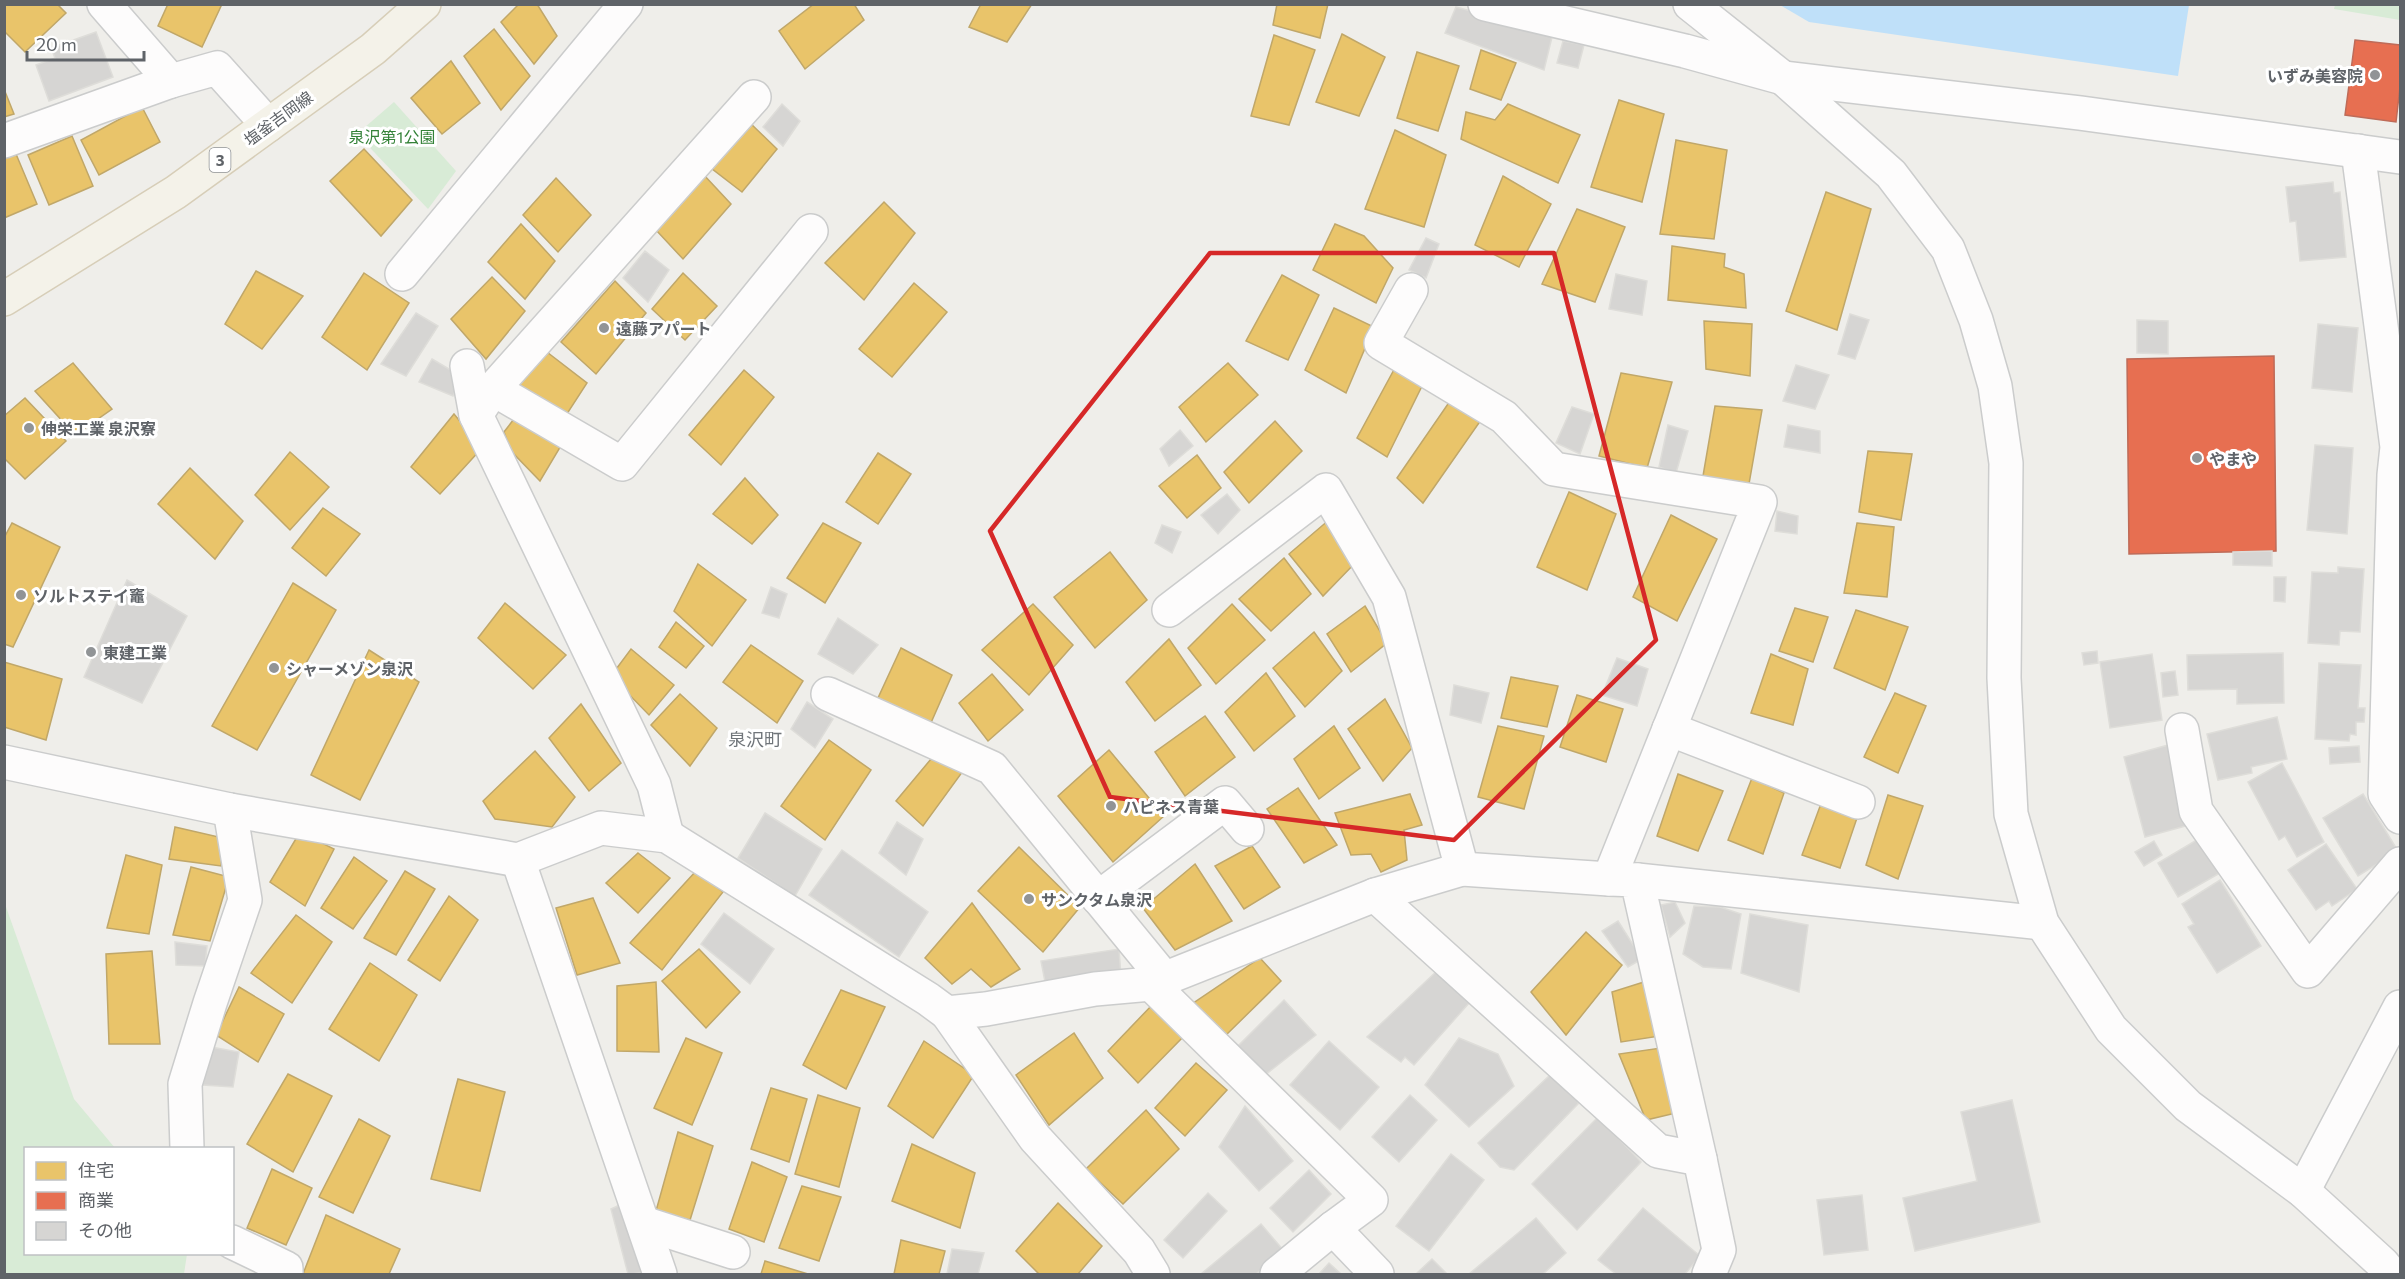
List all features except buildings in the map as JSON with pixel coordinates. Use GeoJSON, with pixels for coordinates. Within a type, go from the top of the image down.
{"type":"FeatureCollection","features":[{"type":"Feature","properties":{"kind":"main road","name":"塩釜吉岡線"},"geometry":{"type":"LineString","coordinates":[[4,299],[176,192],[373,49],[424,4]]}},
{"type":"Feature","properties":{"kind":"street"},"geometry":{"type":"LineString","coordinates":[[104,4],[171,81]]}},
{"type":"Feature","properties":{"kind":"street"},"geometry":{"type":"LineString","coordinates":[[402,274],[626,4]]}},
{"type":"Feature","properties":{"kind":"street"},"geometry":{"type":"LineString","coordinates":[[1485,4],[1685,51],[1783,78],[2080,113],[2400,157]]}},
{"type":"Feature","properties":{"kind":"street"},"geometry":{"type":"LineString","coordinates":[[1690,4],[1783,78],[1891,174],[1948,249],[1976,320],[1995,386],[2006,463],[2004,678],[2011,814],[2042,923],[2111,1029],[2188,1106],[2303,1191],[2383,1263],[2391,1275]]}},
{"type":"Feature","properties":{"kind":"street"},"geometry":{"type":"LineString","coordinates":[[4,141],[171,81],[217,68],[268,125]]}},
{"type":"Feature","properties":{"kind":"street"},"geometry":{"type":"LineString","coordinates":[[484,402],[754,97]]}},
{"type":"Feature","properties":{"kind":"street"},"geometry":{"type":"LineString","coordinates":[[2358,151],[2397,447],[2398,477],[2385,794],[2400,817]]}},
{"type":"Feature","properties":{"kind":"street"},"geometry":{"type":"LineString","coordinates":[[484,402],[622,464],[811,231]]}},
{"type":"Feature","properties":{"kind":"street"},"geometry":{"type":"LineString","coordinates":[[1412,290],[1381,343],[1504,417],[1554,469],[1760,502],[1669,729],[1623,880],[1700,1159],[1719,1250],[1709,1275]]}},
{"type":"Feature","properties":{"kind":"street"},"geometry":{"type":"LineString","coordinates":[[467,366],[654,785],[667,836]]}},
{"type":"Feature","properties":{"kind":"street"},"geometry":{"type":"LineString","coordinates":[[1169,610],[1326,490],[1389,597],[1462,869]]}},
{"type":"Feature","properties":{"kind":"street"},"geometry":{"type":"LineString","coordinates":[[828,694],[992,768],[1098,898],[1157,981],[1371,1200],[1333,1228],[1277,1275]]}},
{"type":"Feature","properties":{"kind":"street"},"geometry":{"type":"LineString","coordinates":[[1669,729],[1858,802]]}},
{"type":"Feature","properties":{"kind":"street"},"geometry":{"type":"LineString","coordinates":[[2182,729],[2196,812],[2308,971],[2400,864]]}},
{"type":"Feature","properties":{"kind":"street"},"geometry":{"type":"LineString","coordinates":[[4,762],[230,810],[518,860],[602,828],[667,836],[947,1013],[1035,1138],[1139,1251],[1153,1275]]}},
{"type":"Feature","properties":{"kind":"street"},"geometry":{"type":"LineString","coordinates":[[1098,898],[1225,802],[1246,829]]}},
{"type":"Feature","properties":{"kind":"street"},"geometry":{"type":"LineString","coordinates":[[187,1147],[185,1084],[245,900],[230,810]]}},
{"type":"Feature","properties":{"kind":"street"},"geometry":{"type":"LineString","coordinates":[[518,860],[660,1275]]}},
{"type":"Feature","properties":{"kind":"street"},"geometry":{"type":"LineString","coordinates":[[947,1013],[1157,981],[1375,895],[1462,869],[1623,880],[2042,923]]}},
{"type":"Feature","properties":{"kind":"street"},"geometry":{"type":"LineString","coordinates":[[1375,895],[1658,1151],[1700,1159]]}},
{"type":"Feature","properties":{"kind":"street"},"geometry":{"type":"LineString","coordinates":[[2303,1191],[2400,1007]]}},
{"type":"Feature","properties":{"kind":"street"},"geometry":{"type":"LineString","coordinates":[[643,1223],[734,1252]]}},
{"type":"Feature","properties":{"kind":"street"},"geometry":{"type":"LineString","coordinates":[[1333,1228],[1377,1275]]}},
{"type":"Feature","properties":{"kind":"street"},"geometry":{"type":"LineString","coordinates":[[234,1243],[286,1268],[286,1275]]}},
{"type":"Feature","properties":{"kind":"highlighted area"},"geometry":{"type":"Polygon","coordinates":[[[1210,253],[1554,253],[1656,640],[1454,840],[1110,797],[990,531],[1210,253]]]}},
{"type":"Feature","properties":{"kind":"green space"},"geometry":{"type":"Polygon","coordinates":[[[2335,5],[2400,5],[2400,20],[2334,9],[2335,5]]]}},
{"type":"Feature","properties":{"kind":"green space","name":"泉沢第1公園"},"geometry":{"type":"Polygon","coordinates":[[[394,102],[456,171],[428,209],[357,134],[394,102]]]}},
{"type":"Feature","properties":{"kind":"green space"},"geometry":{"type":"Polygon","coordinates":[[[5,904],[74,1099],[114,1147],[24,1147],[24,1255],[187,1255],[184,1274],[5,1274],[5,904]]]}},
{"type":"Feature","properties":{"kind":"water"},"geometry":{"type":"Polygon","coordinates":[[[1780,5],[2189,5],[2178,76],[1809,22],[1780,5]]]}},
{"type":"Feature","properties":{"kind":"place","name":"いずみ美容院"},"geometry":{"type":"Point","coordinates":[2375,75]}},
{"type":"Feature","properties":{"kind":"place","name":"遠藤アパート"},"geometry":{"type":"Point","coordinates":[604,328]}},
{"type":"Feature","properties":{"kind":"place","name":"伸栄工業 泉沢寮"},"geometry":{"type":"Point","coordinates":[29,428]}},
{"type":"Feature","properties":{"kind":"place","name":"やまや"},"geometry":{"type":"Point","coordinates":[2197,458]}},
{"type":"Feature","properties":{"kind":"place","name":"ソルトステイ竈"},"geometry":{"type":"Point","coordinates":[21,595]}},
{"type":"Feature","properties":{"kind":"place","name":"東建工業"},"geometry":{"type":"Point","coordinates":[91,652]}},
{"type":"Feature","properties":{"kind":"place","name":"シャーメゾン泉沢"},"geometry":{"type":"Point","coordinates":[274,668]}},
{"type":"Feature","properties":{"kind":"place","name":"ハピネス青葉"},"geometry":{"type":"Point","coordinates":[1111,806]}},
{"type":"Feature","properties":{"kind":"place","name":"サンクタム泉沢"},"geometry":{"type":"Point","coordinates":[1029,899]}},
{"type":"Feature","properties":{"kind":"district","name":"泉沢町"},"geometry":{"type":"Point","coordinates":[755,739]}}]}
